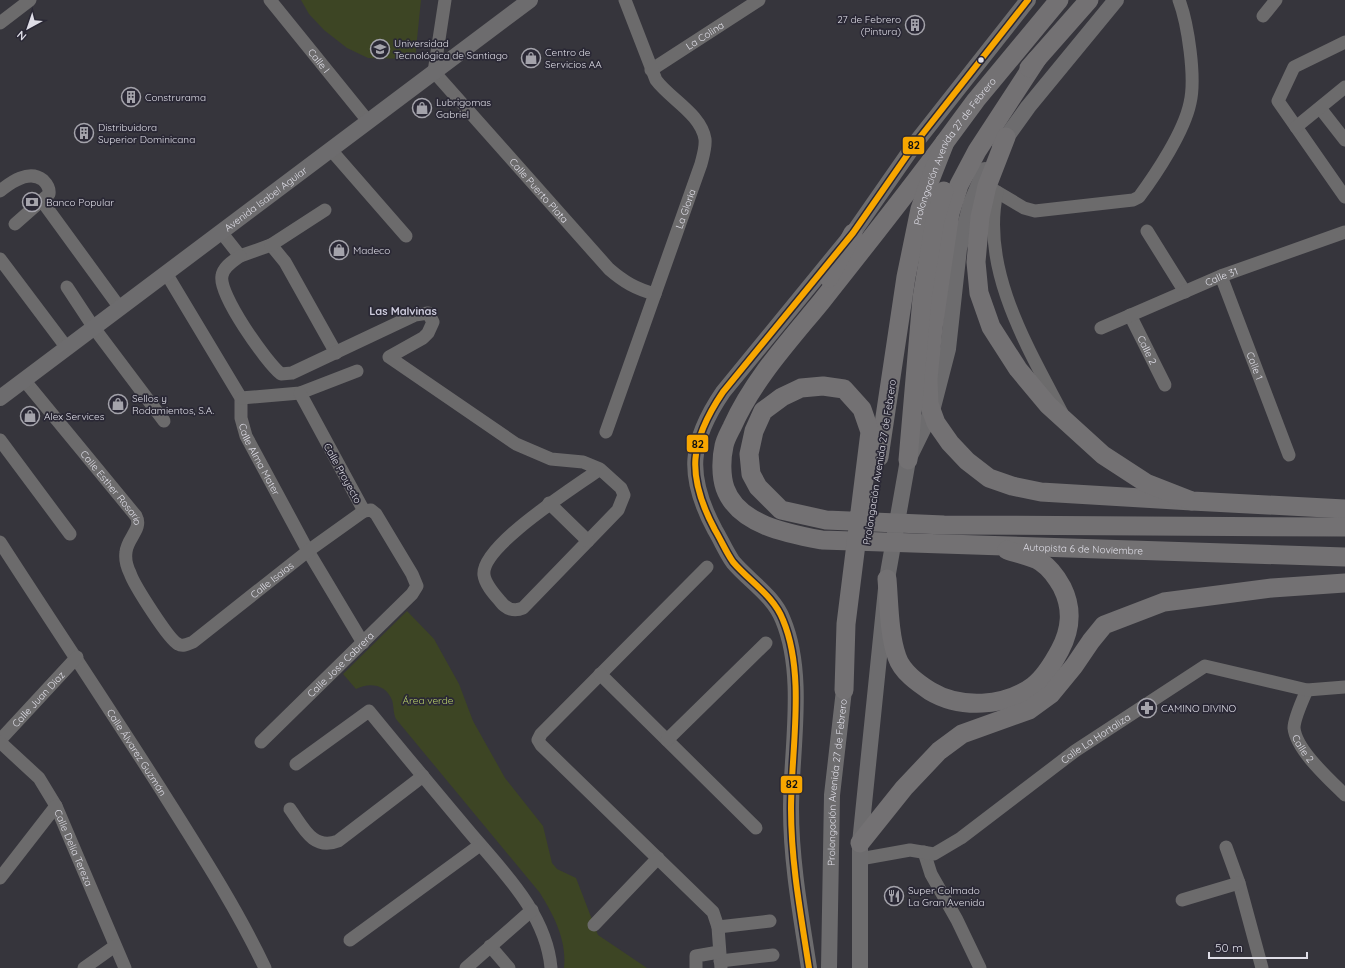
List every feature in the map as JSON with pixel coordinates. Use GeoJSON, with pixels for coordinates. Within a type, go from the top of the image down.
{"type":"FeatureCollection","features":[{"type":"Feature","properties":{"kind":"highway","name":"Prolongación Avenida 27 de Febrero"},"geometry":{"type":"LineString","coordinates":[[844,690],[906,277],[920,209],[945,142],[976,100],[1058,0]]}},
{"type":"Feature","properties":{"kind":"highway","name":"Prolongación Avenida 27 de Febrero"},"geometry":{"type":"LineString","coordinates":[[908,460],[922,298],[928,252],[943,192],[957,162],[992,110],[1089,0]]}},
{"type":"Feature","properties":{"kind":"highway"},"geometry":{"type":"LineString","coordinates":[[1037,59],[977,151],[959,185],[950,213],[944,249],[928,379],[929,404],[936,423],[950,443],[967,461],[989,478],[1012,486],[1041,492],[1345,508]]}},
{"type":"Feature","properties":{"kind":"highway"},"geometry":{"type":"LineString","coordinates":[[1006,137],[992,189],[980,217],[976,262],[979,293],[991,327],[1018,369],[1048,405],[1103,455],[1146,483],[1192,501]]}},
{"type":"Feature","properties":{"kind":"highway"},"geometry":{"type":"LineString","coordinates":[[806,320],[881,226],[945,142]]}},
{"type":"Feature","properties":{"kind":"highway"},"geometry":{"type":"LineString","coordinates":[[806,320],[853,233]]}},
{"type":"Feature","properties":{"kind":"highway","name":"Autopista 6 de Noviembre"},"geometry":{"type":"LineString","coordinates":[[806,320],[762,375],[739,410],[724,446],[722,467],[725,489],[743,512],[761,524],[782,533],[822,540],[988,544],[1345,557]]}},
{"type":"Feature","properties":{"kind":"highway","name":"Autopista 6 de Noviembre"},"geometry":{"type":"LineString","coordinates":[[844,690],[846,624],[870,432],[862,410],[844,389],[823,386],[801,388],[782,397],[763,411],[754,431],[749,454],[751,474],[758,487],[781,510],[826,520],[944,525],[1345,527]]}},
{"type":"Feature","properties":{"kind":"highway"},"geometry":{"type":"LineString","coordinates":[[887,579],[893,641],[897,658],[914,680],[938,695],[964,702],[984,704],[1010,699],[1033,686],[1050,668],[1070,626],[1068,599],[1056,577],[1041,562],[988,544]]}},
{"type":"Feature","properties":{"kind":"highway"},"geometry":{"type":"LineString","coordinates":[[860,851],[904,788],[939,751],[962,734],[1029,710],[1051,694],[1104,625],[1164,602],[1272,588],[1345,583]]}},
{"type":"Feature","properties":{"kind":"main road","name":"Avenida Isabel Aguiar"},"geometry":{"type":"LineString","coordinates":[[0,398],[530,0]]}},
{"type":"Feature","properties":{"kind":"main road"},"geometry":{"type":"LineString","coordinates":[[809,968],[796,875],[791,810],[795,674],[792,645],[783,618],[770,600],[733,561],[711,523],[699,494],[695,476],[696,455],[701,433],[708,415],[723,392],[853,233],[917,141],[1028,0]]}},
{"type":"Feature","properties":{"kind":"main road","name":"Prolongación Avenida 27 de Febrero"},"geometry":{"type":"LineString","coordinates":[[860,968],[860,851],[887,579],[908,460],[932,411],[948,349],[959,249],[971,203],[985,170],[1006,137],[1116,0]]}},
{"type":"Feature","properties":{"kind":"main road","name":"Prolongación Avenida 27 de Febrero"},"geometry":{"type":"LineString","coordinates":[[829,968],[832,795],[844,690]]}},
{"type":"Feature","properties":{"kind":"street"},"geometry":{"type":"LineString","coordinates":[[0,23],[30,0]]}},
{"type":"Feature","properties":{"kind":"street","name":"Calle I"},"geometry":{"type":"LineString","coordinates":[[270,0],[368,121]]}},
{"type":"Feature","properties":{"kind":"street"},"geometry":{"type":"LineString","coordinates":[[434,72],[445,0]]}},
{"type":"Feature","properties":{"kind":"street","name":"La Gloria"},"geometry":{"type":"LineString","coordinates":[[606,432],[701,164],[705,140],[702,130],[693,116],[663,90],[651,70],[625,0]]}},
{"type":"Feature","properties":{"kind":"street","name":"La Colina"},"geometry":{"type":"LineString","coordinates":[[651,70],[759,0]]}},
{"type":"Feature","properties":{"kind":"street"},"geometry":{"type":"LineString","coordinates":[[992,189],[1024,208],[1035,211],[1133,200],[1139,197],[1174,143],[1191,102],[1192,80],[1188,44],[1178,0]]}},
{"type":"Feature","properties":{"kind":"street"},"geometry":{"type":"LineString","coordinates":[[1263,16],[1276,0]]}},
{"type":"Feature","properties":{"kind":"street"},"geometry":{"type":"LineString","coordinates":[[1345,42],[1294,67],[1290,72],[1278,101],[1345,197]]}},
{"type":"Feature","properties":{"kind":"street","name":"Calle Puerto Plata"},"geometry":{"type":"LineString","coordinates":[[434,72],[609,269],[622,281],[637,289],[655,294]]}},
{"type":"Feature","properties":{"kind":"street"},"geometry":{"type":"LineString","coordinates":[[1296,127],[1345,87]]}},
{"type":"Feature","properties":{"kind":"street"},"geometry":{"type":"LineString","coordinates":[[1320,108],[1345,140]]}},
{"type":"Feature","properties":{"kind":"street"},"geometry":{"type":"LineString","coordinates":[[331,150],[406,236]]}},
{"type":"Feature","properties":{"kind":"street"},"geometry":{"type":"LineString","coordinates":[[0,191],[12,181],[24,177],[34,176],[45,182],[50,191],[42,201],[15,224]]}},
{"type":"Feature","properties":{"kind":"street"},"geometry":{"type":"LineString","coordinates":[[992,189],[992,225],[1001,282],[1015,320],[1068,424]]}},
{"type":"Feature","properties":{"kind":"street"},"geometry":{"type":"LineString","coordinates":[[42,201],[120,308]]}},
{"type":"Feature","properties":{"kind":"street"},"geometry":{"type":"LineString","coordinates":[[325,210],[271,245],[240,256],[223,271],[221,280],[226,296],[252,338],[281,374],[292,373],[415,315],[428,313],[433,322],[428,333],[389,358],[516,444],[551,459],[583,462],[600,469],[621,488],[624,495],[618,510],[523,608],[517,611],[509,609],[501,603],[488,586],[484,575],[487,561],[498,547],[549,503],[600,469]]}},
{"type":"Feature","properties":{"kind":"street"},"geometry":{"type":"LineString","coordinates":[[1147,231],[1185,292]]}},
{"type":"Feature","properties":{"kind":"street"},"geometry":{"type":"LineString","coordinates":[[221,232],[240,256]]}},
{"type":"Feature","properties":{"kind":"street","name":"Calle 31"},"geometry":{"type":"LineString","coordinates":[[1101,328],[1221,276],[1345,232]]}},
{"type":"Feature","properties":{"kind":"street"},"geometry":{"type":"LineString","coordinates":[[271,245],[285,262],[336,353]]}},
{"type":"Feature","properties":{"kind":"street"},"geometry":{"type":"LineString","coordinates":[[0,258],[68,348]]}},
{"type":"Feature","properties":{"kind":"street"},"geometry":{"type":"LineString","coordinates":[[166,273],[241,398],[300,393],[357,371]]}},
{"type":"Feature","properties":{"kind":"street","name":"Calle 1"},"geometry":{"type":"LineString","coordinates":[[1221,276],[1289,455]]}},
{"type":"Feature","properties":{"kind":"street"},"geometry":{"type":"LineString","coordinates":[[67,287],[94,328],[164,421]]}},
{"type":"Feature","properties":{"kind":"street","name":"Calle 2"},"geometry":{"type":"LineString","coordinates":[[1130,315],[1165,385]]}},
{"type":"Feature","properties":{"kind":"street","name":"Calle Esther Rosario"},"geometry":{"type":"LineString","coordinates":[[24,380],[136,516],[138,520],[138,527],[128,544],[126,552],[128,568],[168,634],[179,645]]}},
{"type":"Feature","properties":{"kind":"street","name":"Calle Proyecto"},"geometry":{"type":"LineString","coordinates":[[300,393],[364,512],[371,510],[376,514],[412,574],[417,586]]}},
{"type":"Feature","properties":{"kind":"street","name":"Calle Alma Mater"},"geometry":{"type":"LineString","coordinates":[[241,398],[241,418],[246,436],[308,551],[363,642]]}},
{"type":"Feature","properties":{"kind":"street"},"geometry":{"type":"LineString","coordinates":[[0,440],[70,534]]}},
{"type":"Feature","properties":{"kind":"street"},"geometry":{"type":"LineString","coordinates":[[549,503],[588,541]]}},
{"type":"Feature","properties":{"kind":"street","name":"Calle Isaias"},"geometry":{"type":"LineString","coordinates":[[179,645],[184,646],[192,642],[308,551],[364,512]]}},
{"type":"Feature","properties":{"kind":"street","name":"Calle Álvarez Guzmán"},"geometry":{"type":"LineString","coordinates":[[0,542],[77,657],[211,869],[248,932],[265,968]]}},
{"type":"Feature","properties":{"kind":"street"},"geometry":{"type":"LineString","coordinates":[[707,567],[541,734],[538,740],[541,745],[713,912],[718,927],[720,960]]}},
{"type":"Feature","properties":{"kind":"street","name":"Calle Jose Cabrera"},"geometry":{"type":"LineString","coordinates":[[261,742],[412,594],[417,586]]}},
{"type":"Feature","properties":{"kind":"street"},"geometry":{"type":"LineString","coordinates":[[667,740],[766,643]]}},
{"type":"Feature","properties":{"kind":"street","name":"Calle Juan Diaz"},"geometry":{"type":"LineString","coordinates":[[0,741],[77,657]]}},
{"type":"Feature","properties":{"kind":"street","name":"Calle La Hortaliza"},"geometry":{"type":"LineString","coordinates":[[860,851],[910,850],[934,854],[961,838],[1075,751],[1205,666],[1307,690],[1345,687]]}},
{"type":"Feature","properties":{"kind":"street"},"geometry":{"type":"LineString","coordinates":[[600,674],[756,828]]}},
{"type":"Feature","properties":{"kind":"street","name":"Calle 2"},"geometry":{"type":"LineString","coordinates":[[1307,690],[1294,727],[1296,734],[1313,763],[1345,794]]}},
{"type":"Feature","properties":{"kind":"street"},"geometry":{"type":"LineString","coordinates":[[296,764],[369,711],[480,845],[511,878],[532,910],[550,954],[550,968]]}},
{"type":"Feature","properties":{"kind":"street","name":"Calle Delia Tereza"},"geometry":{"type":"LineString","coordinates":[[0,741],[39,778],[56,806],[125,968]]}},
{"type":"Feature","properties":{"kind":"street"},"geometry":{"type":"LineString","coordinates":[[290,809],[310,836],[318,842],[332,844],[423,776]]}},
{"type":"Feature","properties":{"kind":"street"},"geometry":{"type":"LineString","coordinates":[[0,878],[56,806]]}},
{"type":"Feature","properties":{"kind":"street"},"geometry":{"type":"LineString","coordinates":[[350,940],[480,845]]}},
{"type":"Feature","properties":{"kind":"street"},"geometry":{"type":"LineString","coordinates":[[1226,847],[1239,883],[1262,968]]}},
{"type":"Feature","properties":{"kind":"street"},"geometry":{"type":"LineString","coordinates":[[924,852],[931,874],[957,920],[980,968]]}},
{"type":"Feature","properties":{"kind":"street"},"geometry":{"type":"LineString","coordinates":[[594,925],[658,858]]}},
{"type":"Feature","properties":{"kind":"street"},"geometry":{"type":"LineString","coordinates":[[1182,900],[1239,883]]}},
{"type":"Feature","properties":{"kind":"street"},"geometry":{"type":"LineString","coordinates":[[466,968],[532,910]]}},
{"type":"Feature","properties":{"kind":"street"},"geometry":{"type":"LineString","coordinates":[[718,927],[770,921]]}},
{"type":"Feature","properties":{"kind":"street"},"geometry":{"type":"LineString","coordinates":[[84,968],[115,946]]}},
{"type":"Feature","properties":{"kind":"street"},"geometry":{"type":"LineString","coordinates":[[490,946],[509,968]]}},
{"type":"Feature","properties":{"kind":"street"},"geometry":{"type":"LineString","coordinates":[[696,968],[696,956],[720,960],[773,955]]}},
{"type":"Feature","properties":{"kind":"green space"},"geometry":{"type":"Polygon","coordinates":[[[301,0],[421,0],[415,59],[368,58],[347,48],[324,30],[309,14],[301,0]]]}},
{"type":"Feature","properties":{"kind":"green space","name":"Área verde"},"geometry":{"type":"Polygon","coordinates":[[[407,611],[434,639],[459,684],[473,721],[505,778],[543,826],[552,863],[557,869],[576,878],[598,935],[647,968],[564,968],[563,948],[555,919],[540,893],[396,719],[392,700],[386,691],[372,685],[356,689],[343,674],[407,611]]]}},
{"type":"Feature","properties":{"kind":"transit line","name":"82"},"geometry":{"type":"LineString","coordinates":[[809,968],[797,889],[791,829],[796,688],[790,641],[783,620],[774,603],[733,562],[706,511],[699,493],[696,476],[695,460],[698,443],[703,427],[723,392],[853,233],[917,141],[1028,0]]}},
{"type":"Feature","properties":{"kind":"place","name":"27 de Febrero (Pintura)"},"geometry":{"type":"Point","coordinates":[915,25]}},
{"type":"Feature","properties":{"kind":"place","name":"Universidad Tecnológica de Santiago"},"geometry":{"type":"Point","coordinates":[380,49]}},
{"type":"Feature","properties":{"kind":"place","name":"Centro de Servicios AA"},"geometry":{"type":"Point","coordinates":[531,58]}},
{"type":"Feature","properties":{"kind":"place","name":"Construrama"},"geometry":{"type":"Point","coordinates":[131,97]}},
{"type":"Feature","properties":{"kind":"place","name":"Lubrigomas Gabriel"},"geometry":{"type":"Point","coordinates":[422,108]}},
{"type":"Feature","properties":{"kind":"place","name":"Distribuidora Superior Dominicana"},"geometry":{"type":"Point","coordinates":[84,133]}},
{"type":"Feature","properties":{"kind":"place","name":"Banco Popular"},"geometry":{"type":"Point","coordinates":[32,202]}},
{"type":"Feature","properties":{"kind":"place","name":"Madeco"},"geometry":{"type":"Point","coordinates":[339,250]}},
{"type":"Feature","properties":{"kind":"place","name":"Sellos y Rodamientos, S.A."},"geometry":{"type":"Point","coordinates":[118,404]}},
{"type":"Feature","properties":{"kind":"place","name":"Alex Services"},"geometry":{"type":"Point","coordinates":[30,416]}},
{"type":"Feature","properties":{"kind":"place","name":"CAMINO DIVINO"},"geometry":{"type":"Point","coordinates":[1147,708]}},
{"type":"Feature","properties":{"kind":"place","name":"Super Colmado La Gran Avenida"},"geometry":{"type":"Point","coordinates":[894,896]}},
{"type":"Feature","properties":{"kind":"district","name":"Las Malvinas"},"geometry":{"type":"Point","coordinates":[403,311]}}]}
